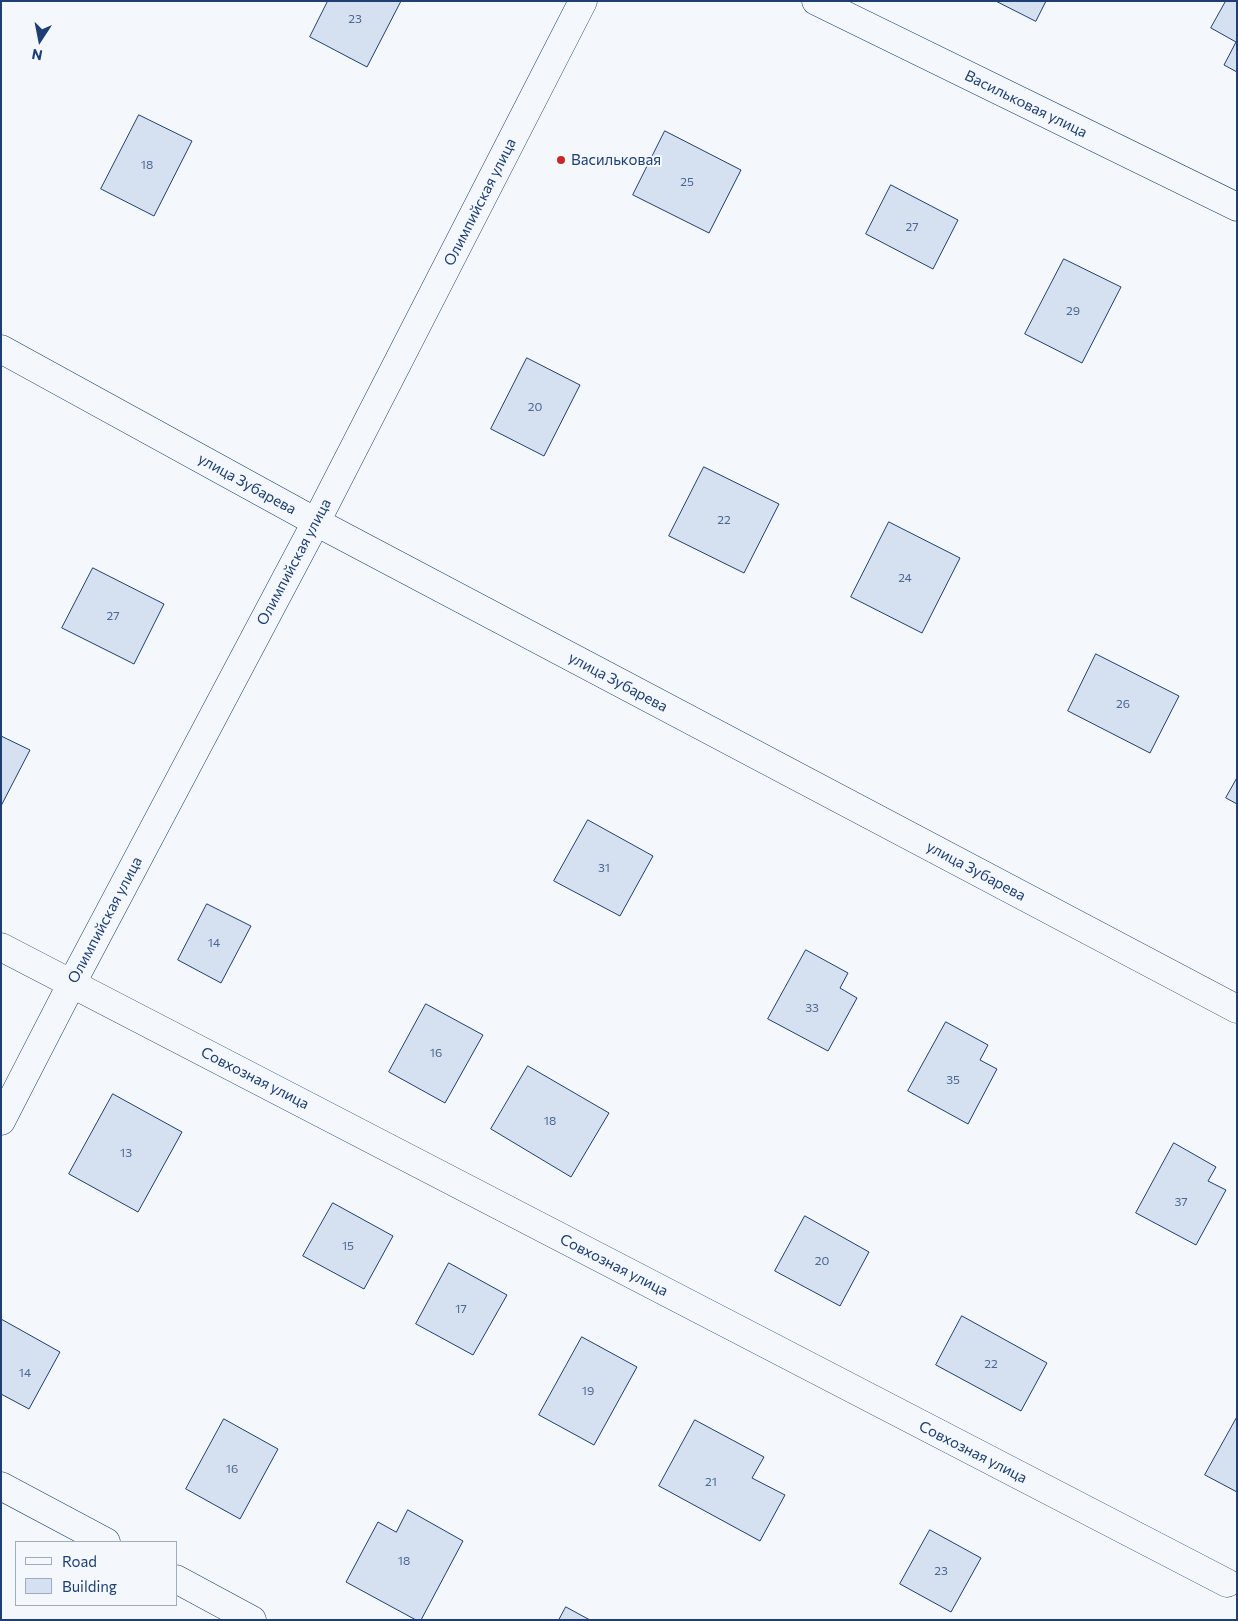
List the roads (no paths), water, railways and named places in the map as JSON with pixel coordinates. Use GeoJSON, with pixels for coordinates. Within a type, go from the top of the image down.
{"type":"FeatureCollection","features":[{"type":"Feature","properties":{"kind":"street","name":"Олимпийская улица"},"geometry":{"type":"LineString","coordinates":[[1,1120],[316,522],[583,1]]}},
{"type":"Feature","properties":{"kind":"street","name":"Васильковая улица"},"geometry":{"type":"LineString","coordinates":[[816,1],[1237,207]]}},
{"type":"Feature","properties":{"kind":"street","name":"улица Зубарева"},"geometry":{"type":"LineString","coordinates":[[1,349],[316,522],[1237,1009]]}},
{"type":"Feature","properties":{"kind":"street","name":"Совхозная улица"},"geometry":{"type":"LineString","coordinates":[[1,947],[1227,1583]]}},
{"type":"Feature","properties":{"kind":"street"},"geometry":{"type":"LineString","coordinates":[[1,1486],[104,1541]]}},
{"type":"Feature","properties":{"kind":"street"},"geometry":{"type":"LineString","coordinates":[[178,1580],[252,1620]]}},
{"type":"Feature","properties":{"kind":"place","name":"Васильковая"},"geometry":{"type":"Point","coordinates":[561,160]}}]}
